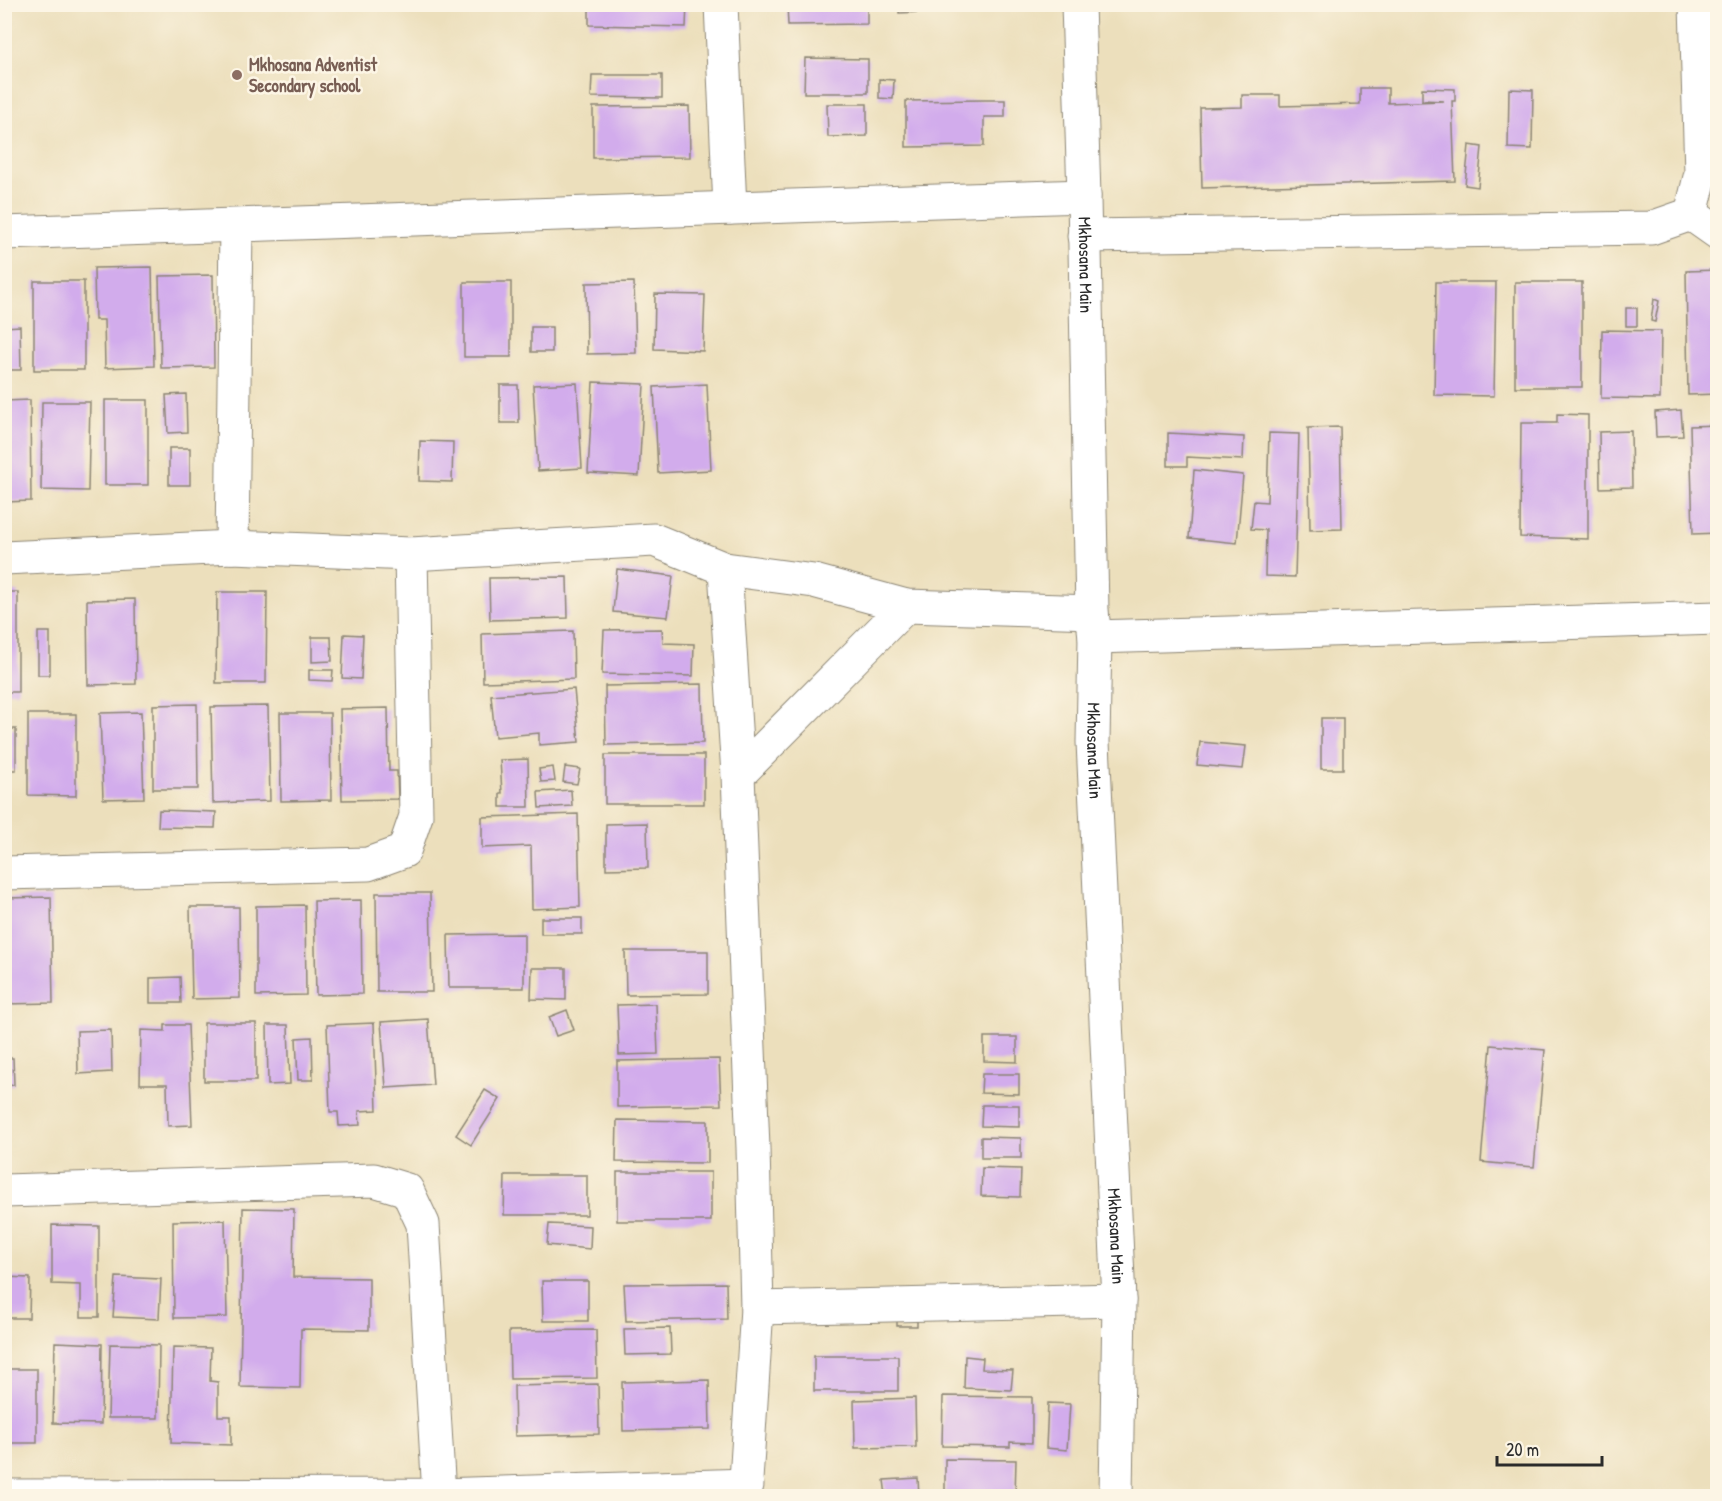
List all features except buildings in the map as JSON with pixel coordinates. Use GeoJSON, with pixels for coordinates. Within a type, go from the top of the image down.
{"type":"FeatureCollection","features":[{"type":"Feature","properties":{"kind":"street"},"geometry":{"type":"LineString","coordinates":[[721,4],[730,208]]}},
{"type":"Feature","properties":{"kind":"street","name":"Mkhosana Main"},"geometry":{"type":"LineString","coordinates":[[1078,4],[1093,625],[1093,742],[1119,1300],[1116,1497]]}},
{"type":"Feature","properties":{"kind":"street"},"geometry":{"type":"LineString","coordinates":[[1691,214],[1701,173],[1708,128],[1696,4]]}},
{"type":"Feature","properties":{"kind":"street"},"geometry":{"type":"LineString","coordinates":[[4,233],[1084,196]]}},
{"type":"Feature","properties":{"kind":"street"},"geometry":{"type":"LineString","coordinates":[[1691,214],[1718,233]]}},
{"type":"Feature","properties":{"kind":"street"},"geometry":{"type":"LineString","coordinates":[[1084,236],[1651,228],[1691,214]]}},
{"type":"Feature","properties":{"kind":"street"},"geometry":{"type":"LineString","coordinates":[[232,547],[236,226]]}},
{"type":"Feature","properties":{"kind":"street"},"geometry":{"type":"LineString","coordinates":[[4,558],[232,547],[411,554],[654,540],[725,569],[814,580],[906,606],[1093,625],[1718,618]]}},
{"type":"Feature","properties":{"kind":"street"},"geometry":{"type":"LineString","coordinates":[[4,873],[368,864],[404,851],[416,816],[411,554]]}},
{"type":"Feature","properties":{"kind":"street"},"geometry":{"type":"LineString","coordinates":[[4,1496],[439,1495],[746,1491],[757,1308],[738,775],[725,569]]}},
{"type":"Feature","properties":{"kind":"street"},"geometry":{"type":"LineString","coordinates":[[738,775],[906,606]]}},
{"type":"Feature","properties":{"kind":"street"},"geometry":{"type":"LineString","coordinates":[[4,1191],[374,1180],[407,1190],[423,1224],[439,1495]]}},
{"type":"Feature","properties":{"kind":"street"},"geometry":{"type":"LineString","coordinates":[[757,1308],[1119,1300]]}},
{"type":"Feature","properties":{"kind":"place","name":"Mkhosana Adventist Secondary school"},"geometry":{"type":"Point","coordinates":[237,75]}}]}
